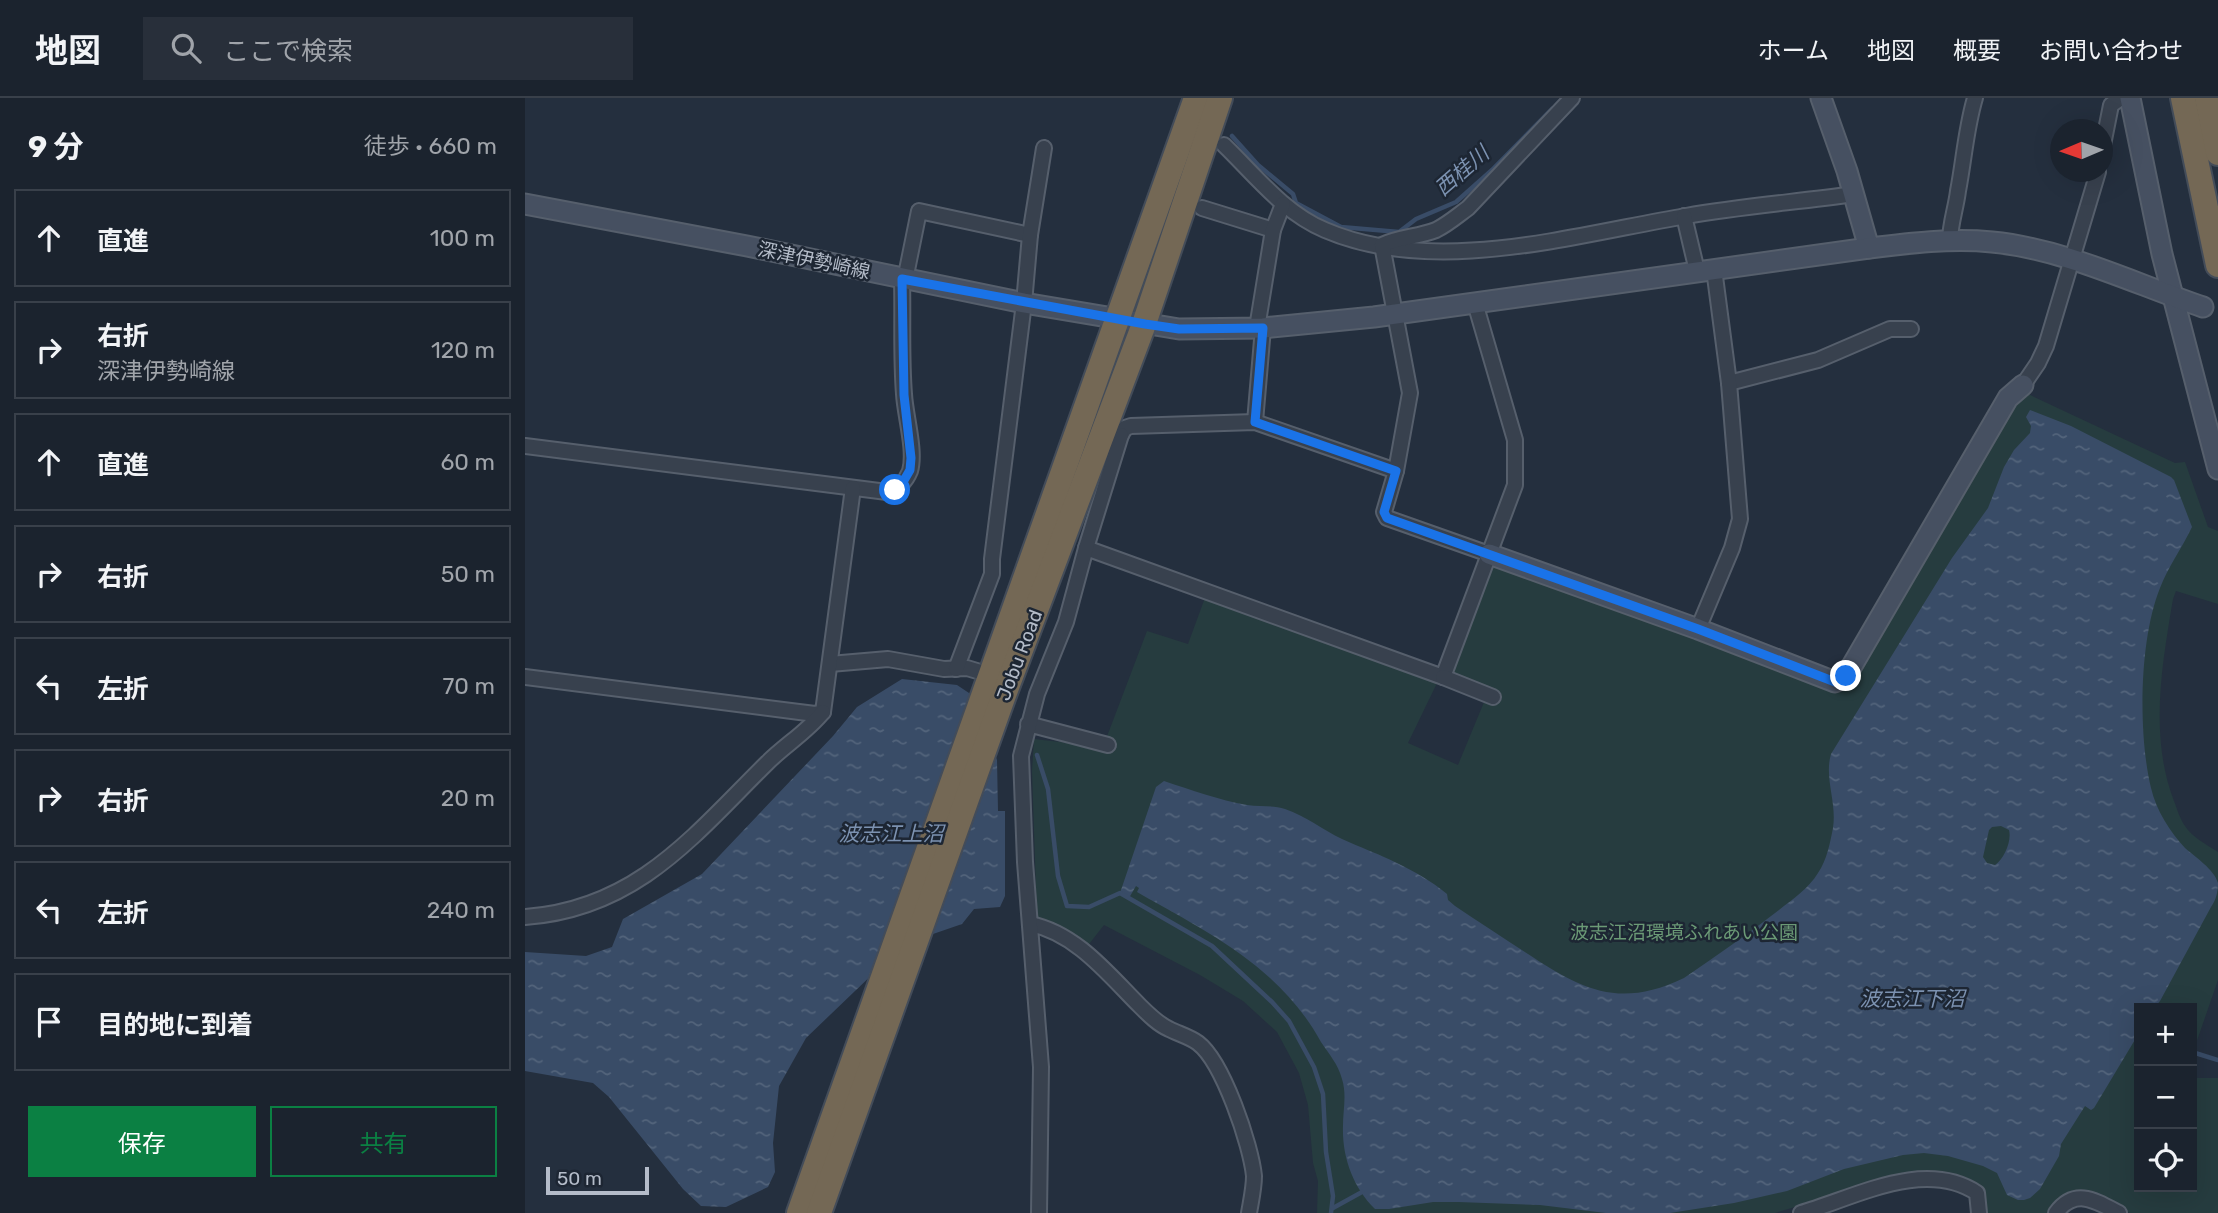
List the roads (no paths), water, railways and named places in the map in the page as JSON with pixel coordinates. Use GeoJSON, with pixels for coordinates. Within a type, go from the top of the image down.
{"type":"FeatureCollection","features":[{"type":"Feature","properties":{"kind":"highway","name":"Jobu Road"},"geometry":{"type":"LineString","coordinates":[[1006,687],[1117,319],[1196,98]]}},
{"type":"Feature","properties":{"kind":"highway","name":"Jobu Road"},"geometry":{"type":"LineString","coordinates":[[799,1213],[873,1033],[1006,687],[1114,431],[1145,324],[1220,98]]}},
{"type":"Feature","properties":{"kind":"highway"},"geometry":{"type":"LineString","coordinates":[[2183,98],[2218,265]]}},
{"type":"Feature","properties":{"kind":"highway"},"geometry":{"type":"LineString","coordinates":[[2207,98],[2218,153]]}},
{"type":"Feature","properties":{"kind":"highway","name":"Jobu Road"},"geometry":{"type":"LineString","coordinates":[[819,1213],[873,1033]]}},
{"type":"Feature","properties":{"kind":"street"},"geometry":{"type":"LineString","coordinates":[[1383,245],[1395,239],[1433,231],[1450,222],[1468,208],[1572,98]]}},
{"type":"Feature","properties":{"kind":"street"},"geometry":{"type":"LineString","coordinates":[[1821,98],[1854,194],[1868,248]]}},
{"type":"Feature","properties":{"kind":"street"},"geometry":{"type":"LineString","coordinates":[[1950,241],[1969,117],[1975,98]]}},
{"type":"Feature","properties":{"kind":"street"},"geometry":{"type":"LineString","coordinates":[[2108,119],[2111,105],[2121,98]]}},
{"type":"Feature","properties":{"kind":"street"},"geometry":{"type":"LineString","coordinates":[[2130,98],[2173,296],[2218,469]]}},
{"type":"Feature","properties":{"kind":"street"},"geometry":{"type":"LineString","coordinates":[[1224,145],[1283,204],[1302,219],[1343,237],[1434,252],[1460,252],[1602,233],[1755,205],[1854,194]]}},
{"type":"Feature","properties":{"kind":"street"},"geometry":{"type":"LineString","coordinates":[[955,669],[992,574],[1030,234],[1045,148]]}},
{"type":"Feature","properties":{"kind":"street"},"geometry":{"type":"LineString","coordinates":[[1383,245],[1410,393],[1396,471],[1384,512],[1387,518],[1698,629],[1835,682],[1846,676],[2008,398],[2023,385],[2038,363],[2073,261],[2095,182]]}},
{"type":"Feature","properties":{"kind":"street","name":"深津伊勢崎線"},"geometry":{"type":"LineString","coordinates":[[525,204],[1024,303],[1179,329],[1260,328],[1394,314],[1868,248],[1950,241],[2013,245],[2073,261],[2203,307]]}},
{"type":"Feature","properties":{"kind":"street"},"geometry":{"type":"LineString","coordinates":[[1255,422],[1260,328],[1273,230],[1283,204]]}},
{"type":"Feature","properties":{"kind":"street"},"geometry":{"type":"LineString","coordinates":[[1202,208],[1273,230]]}},
{"type":"Feature","properties":{"kind":"street"},"geometry":{"type":"LineString","coordinates":[[525,446],[853,488],[887,492],[895,490],[910,470],[904,395],[904,280],[919,211],[1030,234]]}},
{"type":"Feature","properties":{"kind":"street"},"geometry":{"type":"LineString","coordinates":[[1684,216],[1705,270],[1729,383],[1740,519],[1732,548],[1698,629]]}},
{"type":"Feature","properties":{"kind":"street"},"geometry":{"type":"LineString","coordinates":[[1443,677],[1515,485],[1514,440],[1475,303]]}},
{"type":"Feature","properties":{"kind":"street"},"geometry":{"type":"LineString","coordinates":[[1729,383],[1818,360],[1890,329],[1911,330]]}},
{"type":"Feature","properties":{"kind":"street"},"geometry":{"type":"LineString","coordinates":[[1006,687],[1066,622],[1114,431],[1131,426],[1255,422],[1396,471]]}},
{"type":"Feature","properties":{"kind":"street"},"geometry":{"type":"LineString","coordinates":[[525,917],[568,910],[609,898],[655,869],[707,826],[769,761],[817,720],[823,712],[853,488]]}},
{"type":"Feature","properties":{"kind":"street"},"geometry":{"type":"LineString","coordinates":[[1086,548],[1493,697]]}},
{"type":"Feature","properties":{"kind":"street"},"geometry":{"type":"LineString","coordinates":[[830,664],[888,659],[944,669],[972,668],[1006,687],[1028,724],[1021,755],[1021,802],[1041,1067],[1039,1213]]}},
{"type":"Feature","properties":{"kind":"street"},"geometry":{"type":"LineString","coordinates":[[525,677],[815,714],[823,712]]}},
{"type":"Feature","properties":{"kind":"street"},"geometry":{"type":"LineString","coordinates":[[1028,724],[1108,746]]}},
{"type":"Feature","properties":{"kind":"street"},"geometry":{"type":"LineString","coordinates":[[1030,924],[1051,930],[1091,956],[1158,1023],[1197,1042],[1211,1057],[1241,1124],[1252,1166],[1254,1177],[1249,1213]]}},
{"type":"Feature","properties":{"kind":"street"},"geometry":{"type":"LineString","coordinates":[[1801,1213],[1895,1183],[1926,1179],[1965,1185],[1976,1193],[1979,1213]]}},
{"type":"Feature","properties":{"kind":"street"},"geometry":{"type":"LineString","coordinates":[[2056,1213],[2062,1205],[2074,1198],[2082,1198],[2119,1213]]}},
{"type":"Feature","properties":{"kind":"water","name":"波志江下沼"},"geometry":{"type":"Polygon","coordinates":[[[2030,410],[2071,426],[2174,480],[2192,527],[2163,580],[2153,609],[2144,660],[2144,741],[2151,788],[2160,812],[2179,842],[2208,868],[2218,883],[2214,902],[2160,1001],[2134,1003],[2134,1041],[2094,1108],[2091,1110],[2085,1106],[2061,1144],[2059,1156],[2040,1189],[2030,1198],[2018,1200],[2007,1195],[1997,1173],[1983,1166],[1948,1156],[1924,1153],[1903,1155],[1844,1169],[1787,1191],[1670,1213],[1606,1213],[1540,1205],[1459,1202],[1433,1202],[1375,1209],[1355,1181],[1344,1149],[1344,1091],[1340,1074],[1304,1016],[1264,972],[1241,954],[1137,892],[1139,888],[1136,886],[1129,898],[1120,893],[1156,787],[1164,781],[1226,800],[1293,812],[1342,839],[1423,877],[1447,894],[1448,900],[1455,906],[1548,967],[1584,986],[1621,994],[1661,987],[1684,978],[1795,897],[1810,884],[1821,868],[1828,851],[1834,818],[1829,772],[1831,754],[1952,558],[1988,508],[2004,467],[2014,450],[2030,433],[2031,426],[2026,417],[2030,410]],[[2001,826],[1989,830],[1983,857],[1987,863],[1995,865],[2001,859],[2007,849],[2009,830],[2001,826]]]}},
{"type":"Feature","properties":{"kind":"water","name":"波志江上沼"},"geometry":{"type":"Polygon","coordinates":[[[902,679],[957,685],[975,697],[997,760],[998,811],[1005,811],[1005,896],[1000,907],[974,909],[962,924],[904,944],[806,1038],[779,1086],[773,1143],[775,1172],[768,1187],[726,1207],[701,1206],[683,1189],[609,1097],[593,1083],[525,1071],[525,952],[586,956],[612,947],[623,919],[702,874],[833,736],[857,707],[902,679]]]}},
{"type":"Feature","properties":{"kind":"waterway","name":"西桂川"},"geometry":{"type":"LineString","coordinates":[[1232,136],[1258,165],[1293,194],[1296,203],[1341,227],[1399,232],[1416,219],[1456,202],[1552,109]]}},
{"type":"Feature","properties":{"kind":"waterway"},"geometry":{"type":"LineString","coordinates":[[1037,755],[1048,789],[1058,876],[1067,906],[1089,907],[1120,893],[1212,946],[1289,1021],[1314,1067],[1323,1094],[1326,1152],[1333,1196],[1331,1213]]}},
{"type":"Feature","properties":{"kind":"waterway"},"geometry":{"type":"LineString","coordinates":[[2197,1054],[2218,1060]]}},
{"type":"Feature","properties":{"kind":"waterway"},"geometry":{"type":"LineString","coordinates":[[1333,1208],[1362,1192]]}},
{"type":"Feature","properties":{"kind":"park label","name":"波志江沼環境ふれあい公園"},"geometry":{"type":"Point","coordinates":[1684,932]}}]}
